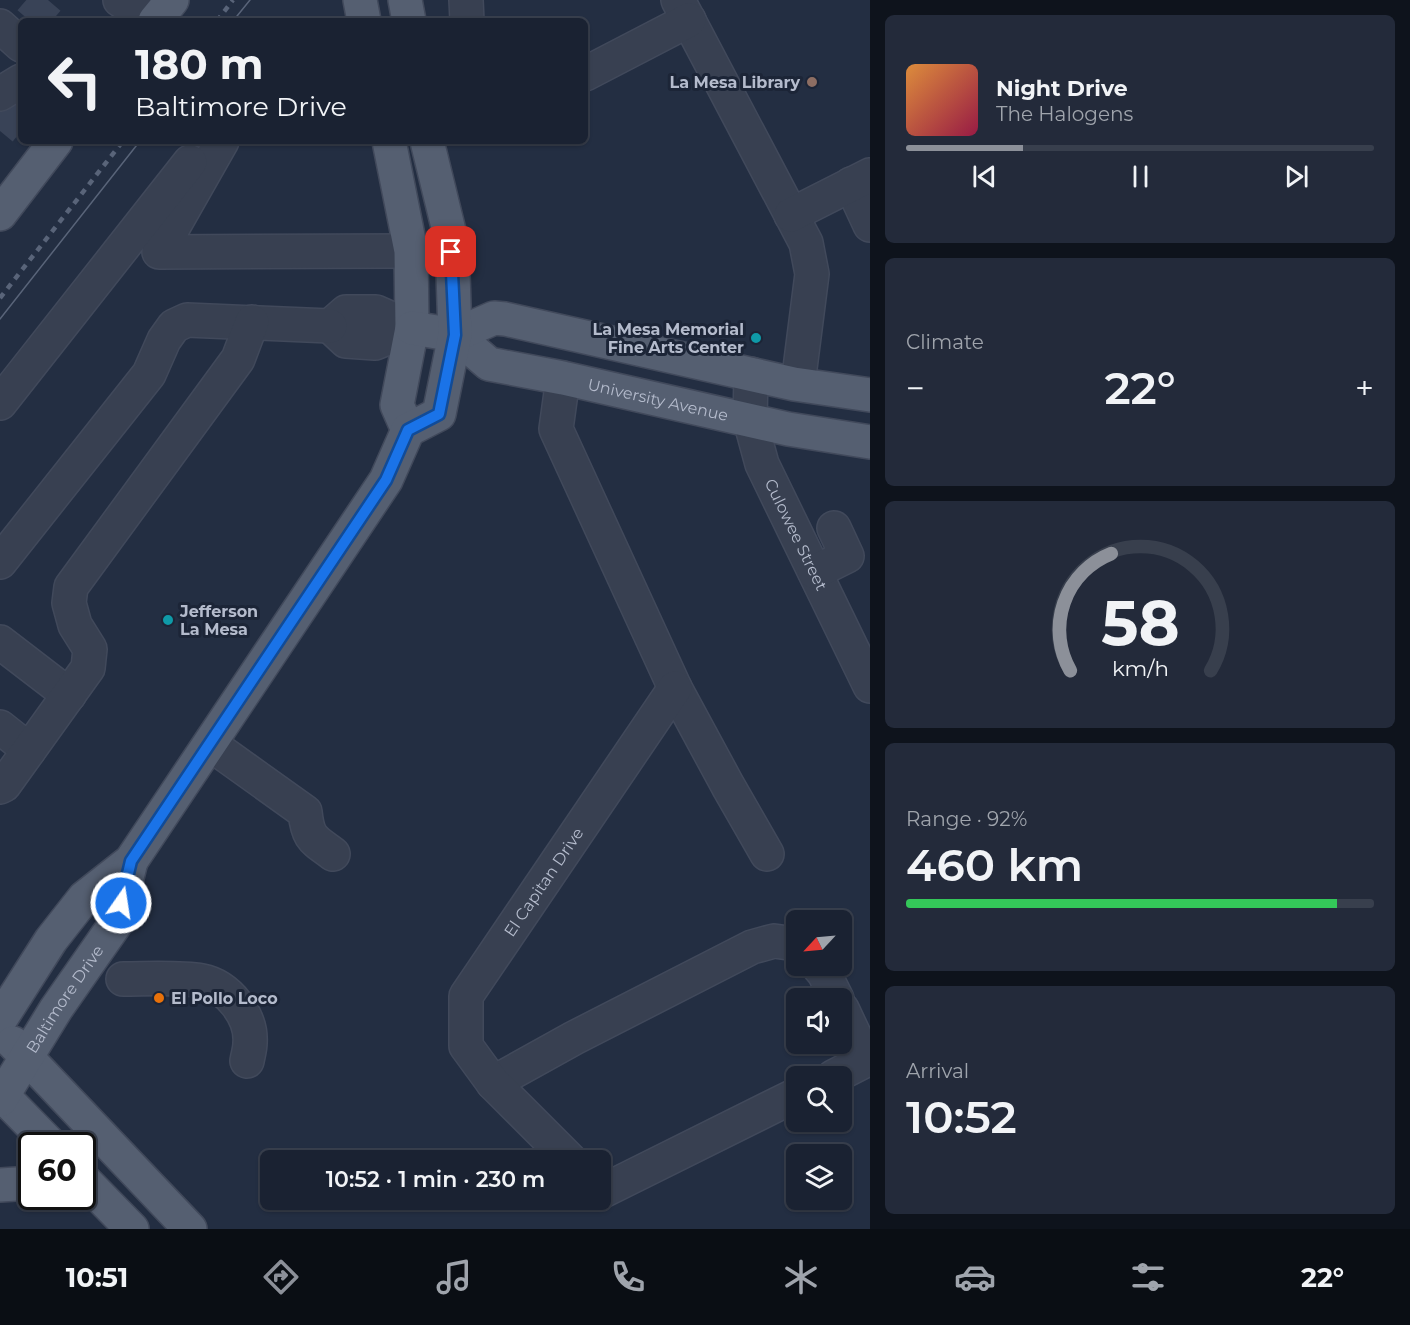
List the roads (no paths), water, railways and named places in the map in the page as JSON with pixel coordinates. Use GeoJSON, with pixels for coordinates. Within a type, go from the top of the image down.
{"type":"FeatureCollection","features":[{"type":"Feature","properties":{"kind":"main road"},"geometry":{"type":"LineString","coordinates":[[157,18],[172,0]]}},
{"type":"Feature","properties":{"kind":"main road"},"geometry":{"type":"LineString","coordinates":[[0,214],[54,144]]}},
{"type":"Feature","properties":{"kind":"main road"},"geometry":{"type":"LineString","coordinates":[[390,144],[411,251],[412,328],[398,405],[408,430],[439,414],[455,335],[450,231],[428,144]]}},
{"type":"Feature","properties":{"kind":"main road"},"geometry":{"type":"LineString","coordinates":[[412,328],[455,335],[494,318],[505,319],[798,384],[870,395]]}},
{"type":"Feature","properties":{"kind":"main road","name":"University Avenue"},"geometry":{"type":"LineString","coordinates":[[455,335],[489,364],[563,378],[788,429],[870,442]]}},
{"type":"Feature","properties":{"kind":"main road","name":"Baltimore Drive"},"geometry":{"type":"LineString","coordinates":[[0,1020],[51,940],[84,898],[131,861],[386,480],[408,430]]}},
{"type":"Feature","properties":{"kind":"main road","name":"Baltimore Drive"},"geometry":{"type":"LineString","coordinates":[[1,1096],[90,958],[116,923],[131,861]]}},
{"type":"Feature","properties":{"kind":"main road"},"geometry":{"type":"LineString","coordinates":[[0,1030],[190,1229]]}},
{"type":"Feature","properties":{"kind":"main road"},"geometry":{"type":"LineString","coordinates":[[1,1096],[38,1132]]}},
{"type":"Feature","properties":{"kind":"main road"},"geometry":{"type":"LineString","coordinates":[[0,1185],[18,1184]]}},
{"type":"Feature","properties":{"kind":"main road"},"geometry":{"type":"LineString","coordinates":[[96,1193],[130,1229]]}},
{"type":"Feature","properties":{"kind":"main road"},"geometry":{"type":"LineString","coordinates":[[91,1210],[130,1229]]}},
{"type":"Feature","properties":{"kind":"street"},"geometry":{"type":"LineString","coordinates":[[120,0],[150,18]]}},
{"type":"Feature","properties":{"kind":"street"},"geometry":{"type":"LineString","coordinates":[[466,0],[467,18]]}},
{"type":"Feature","properties":{"kind":"street"},"geometry":{"type":"LineString","coordinates":[[588,72],[684,10],[806,243],[812,274],[798,384]]}},
{"type":"Feature","properties":{"kind":"street"},"geometry":{"type":"LineString","coordinates":[[0,94],[18,83]]}},
{"type":"Feature","properties":{"kind":"street"},"geometry":{"type":"LineString","coordinates":[[0,403],[204,144]]}},
{"type":"Feature","properties":{"kind":"street"},"geometry":{"type":"LineString","coordinates":[[220,144],[159,252],[411,251]]}},
{"type":"Feature","properties":{"kind":"street"},"geometry":{"type":"LineString","coordinates":[[791,215],[861,179],[870,225]]}},
{"type":"Feature","properties":{"kind":"street"},"geometry":{"type":"LineString","coordinates":[[0,562],[149,374],[164,340],[174,326],[187,320],[330,326],[346,312],[376,312],[412,328]]}},
{"type":"Feature","properties":{"kind":"street"},"geometry":{"type":"LineString","coordinates":[[0,787],[4,785],[88,668],[90,649],[75,625],[69,603],[71,587],[238,359],[252,322]]}},
{"type":"Feature","properties":{"kind":"street","name":"Culowee Street"},"geometry":{"type":"LineString","coordinates":[[751,374],[750,420],[762,464],[870,686]]}},
{"type":"Feature","properties":{"kind":"street"},"geometry":{"type":"LineString","coordinates":[[563,378],[556,429],[675,688],[767,854]]}},
{"type":"Feature","properties":{"kind":"street"},"geometry":{"type":"LineString","coordinates":[[815,572],[847,556],[834,528]]}},
{"type":"Feature","properties":{"kind":"street"},"geometry":{"type":"LineString","coordinates":[[0,642],[69,695]]}},
{"type":"Feature","properties":{"kind":"street","name":"El Capitan Drive"},"geometry":{"type":"LineString","coordinates":[[560,1150],[493,1083],[466,1046],[466,996],[675,688]]}},
{"type":"Feature","properties":{"kind":"street"},"geometry":{"type":"LineString","coordinates":[[0,728],[29,750]]}},
{"type":"Feature","properties":{"kind":"street"},"geometry":{"type":"LineString","coordinates":[[210,744],[305,812],[307,830],[311,837],[333,854]]}},
{"type":"Feature","properties":{"kind":"street"},"geometry":{"type":"LineString","coordinates":[[493,1083],[574,1038],[752,947],[774,941],[786,943]]}},
{"type":"Feature","properties":{"kind":"street"},"geometry":{"type":"LineString","coordinates":[[123,979],[203,981],[218,987],[231,996],[241,1010],[251,1041],[248,1061]]}},
{"type":"Feature","properties":{"kind":"street"},"geometry":{"type":"LineString","coordinates":[[852,1030],[866,1060],[852,1067]]}},
{"type":"Feature","properties":{"kind":"street"},"geometry":{"type":"LineString","coordinates":[[611,1188],[786,1100]]}},
{"type":"Feature","properties":{"kind":"tunnel"},"geometry":{"type":"LineString","coordinates":[[33,18],[48,0]]}},
{"type":"Feature","properties":{"kind":"tunnel"},"geometry":{"type":"LineString","coordinates":[[0,131],[18,110]]}},
{"type":"Feature","properties":{"kind":"tram line"},"geometry":{"type":"LineString","coordinates":[[235,18],[250,0]]}},
{"type":"Feature","properties":{"kind":"tram line"},"geometry":{"type":"LineString","coordinates":[[0,319],[138,144]]}},
{"type":"Feature","properties":{"kind":"railway"},"geometry":{"type":"LineString","coordinates":[[219,18],[233,0]]}},
{"type":"Feature","properties":{"kind":"railway"},"geometry":{"type":"LineString","coordinates":[[0,298],[121,144]]}},
{"type":"Feature","properties":{"kind":"place","name":"La Mesa Library"},"geometry":{"type":"Point","coordinates":[812,82]}},
{"type":"Feature","properties":{"kind":"place","name":"La Mesa Memorial Fine Arts Center"},"geometry":{"type":"Point","coordinates":[756,338]}},
{"type":"Feature","properties":{"kind":"place","name":"Jefferson La Mesa"},"geometry":{"type":"Point","coordinates":[168,620]}},
{"type":"Feature","properties":{"kind":"place","name":"El Pollo Loco"},"geometry":{"type":"Point","coordinates":[159,998]}}]}
